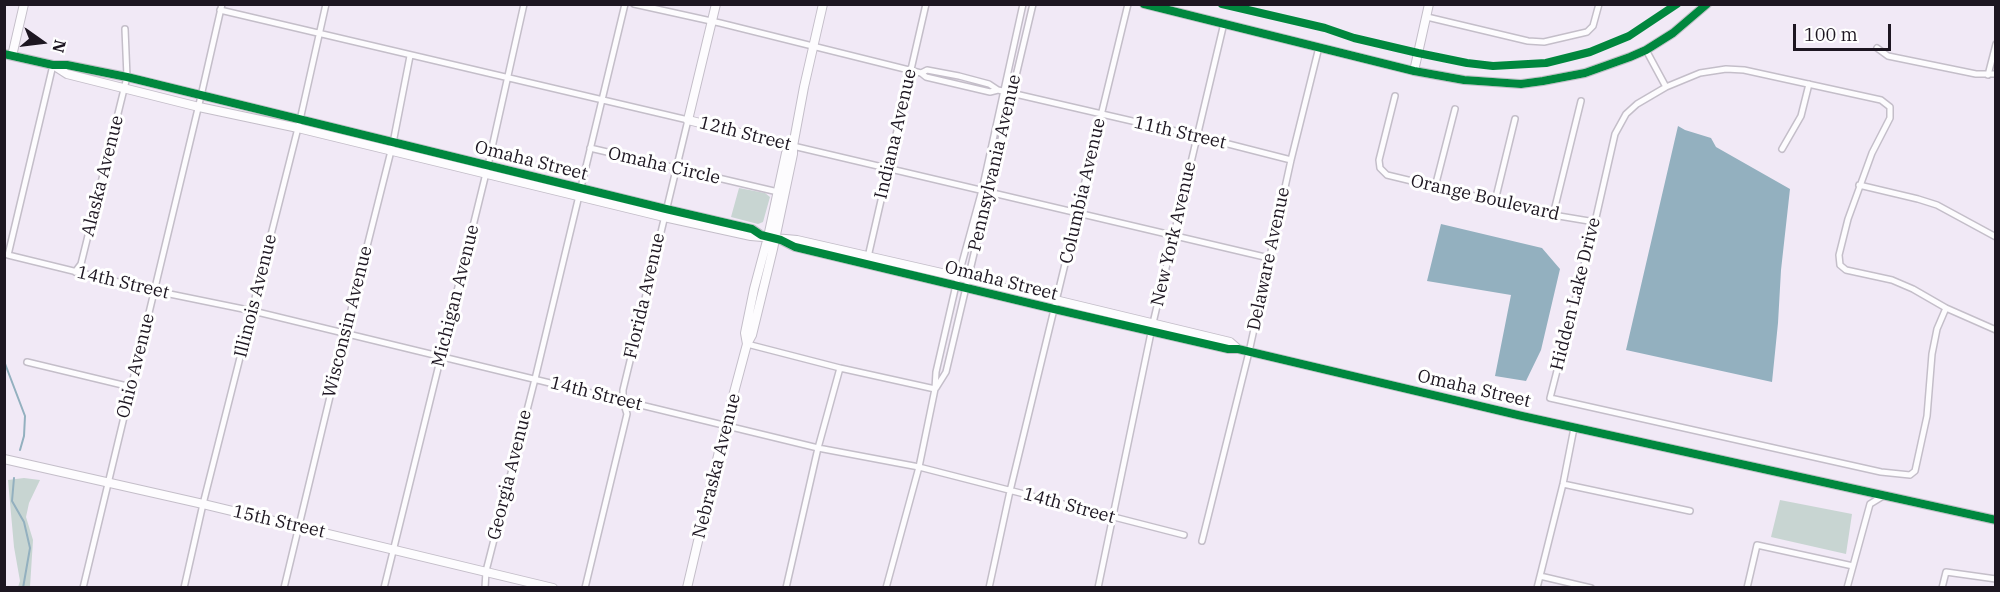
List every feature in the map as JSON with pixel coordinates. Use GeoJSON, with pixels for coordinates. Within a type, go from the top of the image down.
{"type":"FeatureCollection","features":[{"type":"Feature","properties":{"kind":"street"},"geometry":{"type":"LineString","coordinates":[[8,55],[24,4]]}},
{"type":"Feature","properties":{"kind":"street","name":"Illinois Avenue"},"geometry":{"type":"LineString","coordinates":[[184,588],[299,124],[326,4]]}},
{"type":"Feature","properties":{"kind":"street","name":"Michigan Avenue"},"geometry":{"type":"LineString","coordinates":[[384,588],[487,169],[524,4]]}},
{"type":"Feature","properties":{"kind":"street"},"geometry":{"type":"LineString","coordinates":[[590,148],[625,4]]}},
{"type":"Feature","properties":{"kind":"street","name":"11th Street"},"geometry":{"type":"LineString","coordinates":[[634,4],[910,70],[926,77],[990,92],[1012,93],[1291,160]]}},
{"type":"Feature","properties":{"kind":"street","name":"Florida Avenue"},"geometry":{"type":"LineString","coordinates":[[585,588],[627,414],[623,401],[623,390],[716,4]]}},
{"type":"Feature","properties":{"kind":"street","name":"Nebraska Avenue"},"geometry":{"type":"LineString","coordinates":[[771,238],[791,164],[823,4]]}},
{"type":"Feature","properties":{"kind":"street","name":"Indiana Avenue"},"geometry":{"type":"LineString","coordinates":[[868,261],[926,4]]}},
{"type":"Feature","properties":{"kind":"street","name":"Pennsylvania Avenue"},"geometry":{"type":"LineString","coordinates":[[935,389],[946,372],[966,288],[986,191],[1001,91],[1023,4]]}},
{"type":"Feature","properties":{"kind":"street","name":"Pennsylvania Avenue"},"geometry":{"type":"LineString","coordinates":[[886,588],[919,467],[935,389],[936,372],[957,281],[986,191],[1033,4]]}},
{"type":"Feature","properties":{"kind":"street","name":"Columbia Avenue"},"geometry":{"type":"LineString","coordinates":[[989,588],[1010,491],[1128,4]]}},
{"type":"Feature","properties":{"kind":"street"},"geometry":{"type":"LineString","coordinates":[[1144,4],[1414,71],[1464,80],[1521,84],[1585,73],[1646,50],[1673,33],[1707,4]]}},
{"type":"Feature","properties":{"kind":"street"},"geometry":{"type":"LineString","coordinates":[[1414,71],[1430,4]]}},
{"type":"Feature","properties":{"kind":"street"},"geometry":{"type":"LineString","coordinates":[[1426,17],[1528,41],[1545,42],[1587,32],[1593,26],[1599,4]]}},
{"type":"Feature","properties":{"kind":"street","name":"12th Street"},"geometry":{"type":"LineString","coordinates":[[221,7],[410,56],[508,77],[601,101],[1269,258]]}},
{"type":"Feature","properties":{"kind":"street","name":"Ohio Avenue"},"geometry":{"type":"LineString","coordinates":[[83,588],[221,7]]}},
{"type":"Feature","properties":{"kind":"street","name":"New York Avenue"},"geometry":{"type":"LineString","coordinates":[[1098,588],[1152,327],[1224,23]]}},
{"type":"Feature","properties":{"kind":"street","name":"Alaska Avenue"},"geometry":{"type":"LineString","coordinates":[[75,272],[81,264],[127,77],[125,29]]}},
{"type":"Feature","properties":{"kind":"street"},"geometry":{"type":"LineString","coordinates":[[1988,75],[1995,44]]}},
{"type":"Feature","properties":{"kind":"street","name":"Delaware Avenue"},"geometry":{"type":"LineString","coordinates":[[1202,541],[1249,352],[1291,160],[1319,47]]}},
{"type":"Feature","properties":{"kind":"street"},"geometry":{"type":"LineString","coordinates":[[1877,48],[1888,56],[1976,74],[1995,74]]}},
{"type":"Feature","properties":{"kind":"street"},"geometry":{"type":"LineString","coordinates":[[1646,50],[1666,87]]}},
{"type":"Feature","properties":{"kind":"street","name":"Omaha Street"},"geometry":{"type":"LineString","coordinates":[[8,55],[127,77],[392,148],[581,188],[665,213]]}},
{"type":"Feature","properties":{"kind":"street","name":"Wisconsin Avenue"},"geometry":{"type":"LineString","coordinates":[[284,588],[392,148],[410,56]]}},
{"type":"Feature","properties":{"kind":"street","name":"Omaha Street"},"geometry":{"type":"LineString","coordinates":[[53,65],[67,75],[199,107],[299,124]]}},
{"type":"Feature","properties":{"kind":"street","name":"14th Street"},"geometry":{"type":"LineString","coordinates":[[53,65],[8,255],[155,291],[253,311],[818,448],[919,467],[1184,536]]}},
{"type":"Feature","properties":{"kind":"street","name":"Hidden Lake Drive"},"geometry":{"type":"LineString","coordinates":[[1859,185],[1890,118],[1890,107],[1881,100],[1744,70],[1726,69],[1700,74],[1666,87],[1637,104],[1626,114],[1615,134],[1550,398],[1881,472],[1910,475],[1915,471],[1927,416],[1932,354],[1937,329],[1946,308]]}},
{"type":"Feature","properties":{"kind":"street"},"geometry":{"type":"LineString","coordinates":[[1782,150],[1801,116],[1809,84]]}},
{"type":"Feature","properties":{"kind":"street","name":"Orange Boulevard"},"geometry":{"type":"LineString","coordinates":[[1395,96],[1379,165],[1387,175],[1553,215],[1595,222]]}},
{"type":"Feature","properties":{"kind":"street"},"geometry":{"type":"LineString","coordinates":[[1553,215],[1581,101]]}},
{"type":"Feature","properties":{"kind":"street"},"geometry":{"type":"LineString","coordinates":[[1435,187],[1455,109]]}},
{"type":"Feature","properties":{"kind":"street"},"geometry":{"type":"LineString","coordinates":[[1495,201],[1515,118]]}},
{"type":"Feature","properties":{"kind":"street","name":"Nebraska Avenue"},"geometry":{"type":"LineString","coordinates":[[687,588],[725,426],[747,344],[752,335],[786,153],[793,146]]}},
{"type":"Feature","properties":{"kind":"street","name":"Omaha Circle"},"geometry":{"type":"LineString","coordinates":[[581,188],[590,148],[778,192]]}},
{"type":"Feature","properties":{"kind":"street","name":"Omaha Street"},"geometry":{"type":"LineString","coordinates":[[487,169],[579,197],[752,229],[771,238],[797,240],[868,261],[957,281],[968,279],[1057,300],[1228,349],[1238,349],[1574,428],[1995,520]]}},
{"type":"Feature","properties":{"kind":"street"},"geometry":{"type":"LineString","coordinates":[[1995,237],[1938,205],[1859,185],[1839,255],[1840,265],[1846,270],[1892,280],[1995,330]]}},
{"type":"Feature","properties":{"kind":"street","name":"Georgia Avenue"},"geometry":{"type":"LineString","coordinates":[[485,588],[486,571],[581,188]]}},
{"type":"Feature","properties":{"kind":"street","name":"Omaha Street"},"geometry":{"type":"LineString","coordinates":[[957,281],[966,288],[1054,309],[1152,327]]}},
{"type":"Feature","properties":{"kind":"street"},"geometry":{"type":"LineString","coordinates":[[747,344],[935,389]]}},
{"type":"Feature","properties":{"kind":"street"},"geometry":{"type":"LineString","coordinates":[[27,362],[131,387]]}},
{"type":"Feature","properties":{"kind":"street"},"geometry":{"type":"LineString","coordinates":[[786,588],[818,448],[840,368]]}},
{"type":"Feature","properties":{"kind":"street"},"geometry":{"type":"LineString","coordinates":[[1537,588],[1563,484],[1574,428]]}},
{"type":"Feature","properties":{"kind":"street","name":"15th Street"},"geometry":{"type":"LineString","coordinates":[[4,459],[393,548],[553,588]]}},
{"type":"Feature","properties":{"kind":"street"},"geometry":{"type":"LineString","coordinates":[[1563,484],[1690,511]]}},
{"type":"Feature","properties":{"kind":"street"},"geometry":{"type":"LineString","coordinates":[[1847,588],[1870,504],[1883,496]]}},
{"type":"Feature","properties":{"kind":"street"},"geometry":{"type":"LineString","coordinates":[[1747,588],[1757,545],[1853,566]]}},
{"type":"Feature","properties":{"kind":"street"},"geometry":{"type":"LineString","coordinates":[[1942,588],[1946,572],[1995,579]]}},
{"type":"Feature","properties":{"kind":"street"},"geometry":{"type":"LineString","coordinates":[[1540,576],[1591,588]]}},
{"type":"Feature","properties":{"kind":"shaded area"},"geometry":{"type":"Polygon","coordinates":[[[739,188],[765,193],[770,197],[763,222],[758,224],[731,217],[739,188]]]}},
{"type":"Feature","properties":{"kind":"shaded area"},"geometry":{"type":"Polygon","coordinates":[[[24,478],[40,480],[29,503],[26,517],[33,540],[30,587],[18,587],[20,581],[14,547],[8,480],[24,478]]]}},
{"type":"Feature","properties":{"kind":"shaded area"},"geometry":{"type":"Polygon","coordinates":[[[1780,500],[1852,514],[1846,554],[1771,537],[1780,500]]]}},
{"type":"Feature","properties":{"kind":"water"},"geometry":{"type":"Polygon","coordinates":[[[1678,126],[1711,138],[1716,147],[1790,189],[1772,382],[1626,350],[1678,126]]]}},
{"type":"Feature","properties":{"kind":"water"},"geometry":{"type":"Polygon","coordinates":[[[1441,224],[1542,248],[1560,269],[1541,350],[1526,381],[1495,376],[1511,295],[1427,281],[1441,224]]]}},
{"type":"Feature","properties":{"kind":"waterway"},"geometry":{"type":"LineString","coordinates":[[4,361],[25,416],[24,436],[20,450]]}},
{"type":"Feature","properties":{"kind":"waterway"},"geometry":{"type":"LineString","coordinates":[[14,478],[12,501],[24,522],[30,548],[23,588]]}},
{"type":"Feature","properties":{"kind":"cycle path"},"geometry":{"type":"LineString","coordinates":[[1144,4],[1414,71],[1464,80],[1521,84],[1585,73],[1630,57],[1673,33],[1707,4]]}},
{"type":"Feature","properties":{"kind":"cycle path"},"geometry":{"type":"LineString","coordinates":[[1222,4],[1418,53],[1493,66],[1546,63],[1590,52],[1629,36],[1677,4]]}},
{"type":"Feature","properties":{"kind":"cycle path"},"geometry":{"type":"LineString","coordinates":[[4,54],[53,65],[67,65],[127,77],[752,229],[761,235],[781,240],[795,247],[1054,309],[1228,349],[1238,349],[1522,416],[1996,520]]}}]}
